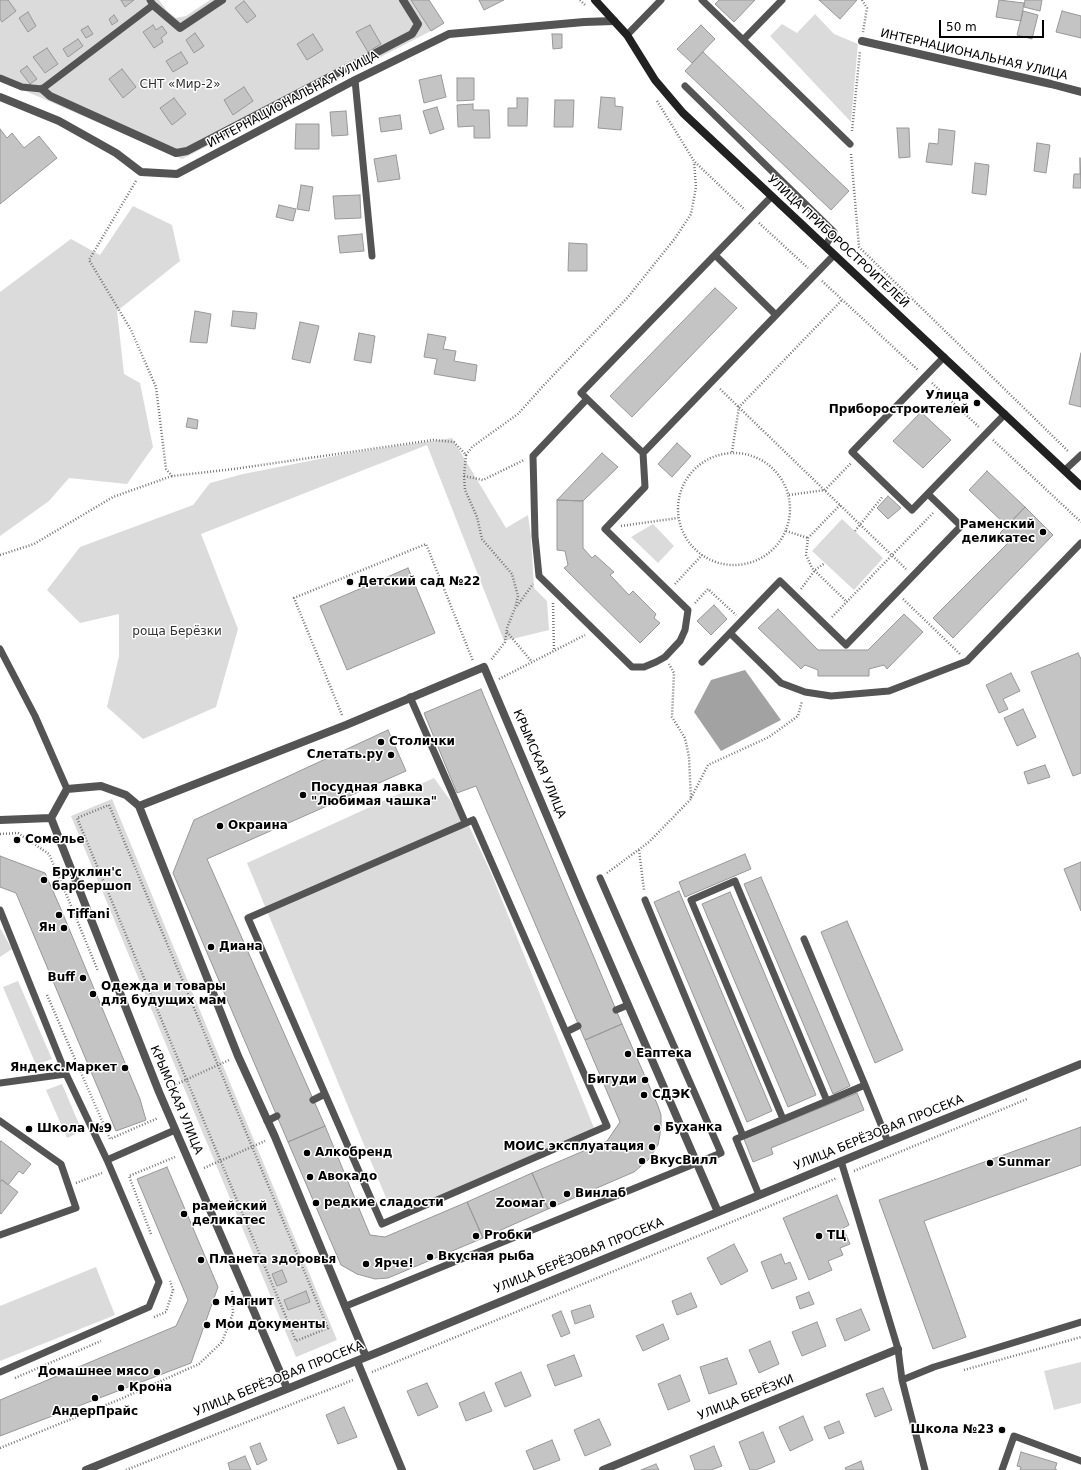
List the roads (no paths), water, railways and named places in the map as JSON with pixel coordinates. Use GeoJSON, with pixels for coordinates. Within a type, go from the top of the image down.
{"type":"FeatureCollection","features":[{"type":"Feature","properties":{"kind":"street"},"geometry":{"type":"LineString","coordinates":[[152,3],[180,28],[222,0]]}},
{"type":"Feature","properties":{"kind":"street"},"geometry":{"type":"LineString","coordinates":[[42,89],[50,96],[176,153],[187,151],[412,34],[418,24],[403,0]]}},
{"type":"Feature","properties":{"kind":"street","name":"УЛИЦА ПРИБОРОСТРОИТЕЛЕЙ"},"geometry":{"type":"LineString","coordinates":[[595,0],[626,35],[655,80],[683,113],[1081,486]]}},
{"type":"Feature","properties":{"kind":"street","name":"ИНТЕРНАЦИОНАЛЬНАЯ УЛИЦА"},"geometry":{"type":"LineString","coordinates":[[0,97],[59,121],[116,153],[141,172],[178,174],[355,80],[449,34],[584,22],[614,21]]}},
{"type":"Feature","properties":{"kind":"street","name":"ИНТЕРНАЦИОНАЛЬНАЯ УЛИЦА"},"geometry":{"type":"LineString","coordinates":[[862,41],[1081,92]]}},
{"type":"Feature","properties":{"kind":"street","name":"КРЫМСКАЯ УЛИЦА"},"geometry":{"type":"LineString","coordinates":[[410,697],[481,669],[491,682],[628,1005],[718,1212]]}},
{"type":"Feature","properties":{"kind":"street"},"geometry":{"type":"LineString","coordinates":[[139,806],[346,725],[410,697]]}},
{"type":"Feature","properties":{"kind":"street"},"geometry":{"type":"LineString","coordinates":[[0,820],[51,818],[67,789],[101,786],[126,795],[139,806],[238,1056],[275,1137],[366,1357]]}},
{"type":"Feature","properties":{"kind":"street","name":"КРЫМСКАЯ УЛИЦА"},"geometry":{"type":"LineString","coordinates":[[51,818],[159,1092],[287,1388]]}},
{"type":"Feature","properties":{"kind":"street","name":"УЛИЦА БЕРЁЗОВАЯ ПРОСЕКА"},"geometry":{"type":"LineString","coordinates":[[86,1470],[357,1361],[841,1161],[1081,1064]]}},
{"type":"Feature","properties":{"kind":"street","name":"УЛИЦА БЕРЁЗКИ"},"geometry":{"type":"LineString","coordinates":[[603,1470],[898,1349]]}},
{"type":"Feature","properties":{"kind":"street"},"geometry":{"type":"LineString","coordinates":[[357,1361],[402,1470]]}},
{"type":"Feature","properties":{"kind":"lane"},"geometry":{"type":"LineString","coordinates":[[626,35],[660,0]]}},
{"type":"Feature","properties":{"kind":"lane"},"geometry":{"type":"LineString","coordinates":[[702,0],[850,144]]}},
{"type":"Feature","properties":{"kind":"lane"},"geometry":{"type":"LineString","coordinates":[[743,40],[782,0]]}},
{"type":"Feature","properties":{"kind":"lane"},"geometry":{"type":"LineString","coordinates":[[0,78],[22,87],[42,89],[152,3]]}},
{"type":"Feature","properties":{"kind":"lane"},"geometry":{"type":"LineString","coordinates":[[355,80],[372,256]]}},
{"type":"Feature","properties":{"kind":"lane"},"geometry":{"type":"LineString","coordinates":[[685,86],[834,232],[825,246]]}},
{"type":"Feature","properties":{"kind":"lane"},"geometry":{"type":"LineString","coordinates":[[587,399],[533,456],[535,536],[539,576],[632,667],[644,666],[665,657],[680,641],[685,630],[688,610],[605,529],[645,487],[643,453],[581,393],[771,196]]}},
{"type":"Feature","properties":{"kind":"lane"},"geometry":{"type":"LineString","coordinates":[[715,255],[776,315]]}},
{"type":"Feature","properties":{"kind":"lane"},"geometry":{"type":"LineString","coordinates":[[643,453],[834,255]]}},
{"type":"Feature","properties":{"kind":"lane"},"geometry":{"type":"LineString","coordinates":[[944,357],[852,452],[912,510],[1005,414]]}},
{"type":"Feature","properties":{"kind":"lane"},"geometry":{"type":"LineString","coordinates":[[1065,470],[1078,457]]}},
{"type":"Feature","properties":{"kind":"lane"},"geometry":{"type":"LineString","coordinates":[[702,662],[780,581],[846,645],[962,526],[928,494]]}},
{"type":"Feature","properties":{"kind":"lane"},"geometry":{"type":"LineString","coordinates":[[730,633],[781,683],[805,692],[832,696],[889,691],[966,661],[1081,543]]}},
{"type":"Feature","properties":{"kind":"lane"},"geometry":{"type":"LineString","coordinates":[[0,649],[34,716],[67,789]]}},
{"type":"Feature","properties":{"kind":"lane"},"geometry":{"type":"LineString","coordinates":[[410,697],[465,822]]}},
{"type":"Feature","properties":{"kind":"lane"},"geometry":{"type":"LineString","coordinates":[[473,820],[607,1126],[382,1224],[248,918],[465,822],[473,820]]}},
{"type":"Feature","properties":{"kind":"lane"},"geometry":{"type":"LineString","coordinates":[[346,1306],[721,1153],[600,878]]}},
{"type":"Feature","properties":{"kind":"lane"},"geometry":{"type":"LineString","coordinates":[[783,1120],[691,900],[735,881],[827,1101]]}},
{"type":"Feature","properties":{"kind":"lane"},"geometry":{"type":"LineString","coordinates":[[645,900],[743,1136]]}},
{"type":"Feature","properties":{"kind":"lane"},"geometry":{"type":"LineString","coordinates":[[0,910],[66,1074],[107,1160],[159,1282],[149,1307],[0,1372]]}},
{"type":"Feature","properties":{"kind":"lane"},"geometry":{"type":"LineString","coordinates":[[804,939],[888,1142]]}},
{"type":"Feature","properties":{"kind":"lane"},"geometry":{"type":"LineString","coordinates":[[616,1010],[628,1005]]}},
{"type":"Feature","properties":{"kind":"lane"},"geometry":{"type":"LineString","coordinates":[[566,1032],[578,1026]]}},
{"type":"Feature","properties":{"kind":"lane"},"geometry":{"type":"LineString","coordinates":[[0,1083],[66,1074]]}},
{"type":"Feature","properties":{"kind":"lane"},"geometry":{"type":"LineString","coordinates":[[760,1195],[736,1139],[865,1085]]}},
{"type":"Feature","properties":{"kind":"lane"},"geometry":{"type":"LineString","coordinates":[[313,1100],[325,1094]]}},
{"type":"Feature","properties":{"kind":"lane"},"geometry":{"type":"LineString","coordinates":[[267,1121],[276,1116]]}},
{"type":"Feature","properties":{"kind":"lane"},"geometry":{"type":"LineString","coordinates":[[0,1121],[61,1164],[76,1208],[0,1235]]}},
{"type":"Feature","properties":{"kind":"lane"},"geometry":{"type":"LineString","coordinates":[[107,1160],[175,1130]]}},
{"type":"Feature","properties":{"kind":"lane"},"geometry":{"type":"LineString","coordinates":[[841,1161],[898,1349],[902,1380],[925,1470]]}},
{"type":"Feature","properties":{"kind":"lane"},"geometry":{"type":"LineString","coordinates":[[902,1380],[934,1367],[1081,1322]]}},
{"type":"Feature","properties":{"kind":"lane"},"geometry":{"type":"LineString","coordinates":[[1002,1470],[1014,1436],[1081,1461]]}},
{"type":"Feature","properties":{"kind":"place","name":"Улица Приборостроителей"},"geometry":{"type":"Point","coordinates":[977,403]}},
{"type":"Feature","properties":{"kind":"place","name":"Раменский деликатес"},"geometry":{"type":"Point","coordinates":[1043,532]}},
{"type":"Feature","properties":{"kind":"place","name":"Детский сад №22"},"geometry":{"type":"Point","coordinates":[350,582]}},
{"type":"Feature","properties":{"kind":"place","name":"Столички"},"geometry":{"type":"Point","coordinates":[381,742]}},
{"type":"Feature","properties":{"kind":"place","name":"Слетать.ру"},"geometry":{"type":"Point","coordinates":[391,755]}},
{"type":"Feature","properties":{"kind":"place","name":"Посудная лавка \"Любимая чашка\""},"geometry":{"type":"Point","coordinates":[303,795]}},
{"type":"Feature","properties":{"kind":"place","name":"Окраина"},"geometry":{"type":"Point","coordinates":[220,826]}},
{"type":"Feature","properties":{"kind":"place","name":"Сомелье"},"geometry":{"type":"Point","coordinates":[17,840]}},
{"type":"Feature","properties":{"kind":"place","name":"Бруклин'с барбершоп"},"geometry":{"type":"Point","coordinates":[44,880]}},
{"type":"Feature","properties":{"kind":"place","name":"Tiffani"},"geometry":{"type":"Point","coordinates":[59,915]}},
{"type":"Feature","properties":{"kind":"place","name":"Ян"},"geometry":{"type":"Point","coordinates":[64,928]}},
{"type":"Feature","properties":{"kind":"place","name":"Диана"},"geometry":{"type":"Point","coordinates":[211,947]}},
{"type":"Feature","properties":{"kind":"place","name":"Buff"},"geometry":{"type":"Point","coordinates":[83,978]}},
{"type":"Feature","properties":{"kind":"place","name":"Одежда и товары для будущих мам"},"geometry":{"type":"Point","coordinates":[93,994]}},
{"type":"Feature","properties":{"kind":"place","name":"Еаптека"},"geometry":{"type":"Point","coordinates":[628,1054]}},
{"type":"Feature","properties":{"kind":"place","name":"Яндекс.Маркет"},"geometry":{"type":"Point","coordinates":[125,1068]}},
{"type":"Feature","properties":{"kind":"place","name":"Бигуди"},"geometry":{"type":"Point","coordinates":[645,1080]}},
{"type":"Feature","properties":{"kind":"place","name":"СДЭК"},"geometry":{"type":"Point","coordinates":[644,1095]}},
{"type":"Feature","properties":{"kind":"place","name":"Буханка"},"geometry":{"type":"Point","coordinates":[657,1128]}},
{"type":"Feature","properties":{"kind":"place","name":"Школа №9"},"geometry":{"type":"Point","coordinates":[29,1129]}},
{"type":"Feature","properties":{"kind":"place","name":"МОИС эксплуатация"},"geometry":{"type":"Point","coordinates":[652,1147]}},
{"type":"Feature","properties":{"kind":"place","name":"Алкобренд"},"geometry":{"type":"Point","coordinates":[307,1153]}},
{"type":"Feature","properties":{"kind":"place","name":"ВкусВилл"},"geometry":{"type":"Point","coordinates":[642,1161]}},
{"type":"Feature","properties":{"kind":"place","name":"Sunmar"},"geometry":{"type":"Point","coordinates":[990,1163]}},
{"type":"Feature","properties":{"kind":"place","name":"Авокадо"},"geometry":{"type":"Point","coordinates":[310,1177]}},
{"type":"Feature","properties":{"kind":"place","name":"Винлаб"},"geometry":{"type":"Point","coordinates":[567,1194]}},
{"type":"Feature","properties":{"kind":"place","name":"редкие сладости"},"geometry":{"type":"Point","coordinates":[316,1203]}},
{"type":"Feature","properties":{"kind":"place","name":"Zooмаг"},"geometry":{"type":"Point","coordinates":[553,1204]}},
{"type":"Feature","properties":{"kind":"place","name":"рамейский деликатес"},"geometry":{"type":"Point","coordinates":[184,1214]}},
{"type":"Feature","properties":{"kind":"place","name":"Proбки"},"geometry":{"type":"Point","coordinates":[476,1236]}},
{"type":"Feature","properties":{"kind":"place","name":"ТЦ"},"geometry":{"type":"Point","coordinates":[819,1236]}},
{"type":"Feature","properties":{"kind":"place","name":"Вкусная рыба"},"geometry":{"type":"Point","coordinates":[430,1257]}},
{"type":"Feature","properties":{"kind":"place","name":"Планета здоровья"},"geometry":{"type":"Point","coordinates":[201,1260]}},
{"type":"Feature","properties":{"kind":"place","name":"Ярче!"},"geometry":{"type":"Point","coordinates":[366,1264]}},
{"type":"Feature","properties":{"kind":"place","name":"Магнит"},"geometry":{"type":"Point","coordinates":[216,1302]}},
{"type":"Feature","properties":{"kind":"place","name":"Мои документы"},"geometry":{"type":"Point","coordinates":[207,1325]}},
{"type":"Feature","properties":{"kind":"place","name":"Домашнее мясо"},"geometry":{"type":"Point","coordinates":[157,1372]}},
{"type":"Feature","properties":{"kind":"place","name":"Крона"},"geometry":{"type":"Point","coordinates":[121,1388]}},
{"type":"Feature","properties":{"kind":"place","name":"АндерПрайс"},"geometry":{"type":"Point","coordinates":[95,1398]}},
{"type":"Feature","properties":{"kind":"place","name":"Школа №23"},"geometry":{"type":"Point","coordinates":[1002,1430]}},
{"type":"Feature","properties":{"kind":"park label","name":"СНТ «Мир-2»"},"geometry":{"type":"Point","coordinates":[180,85]}},
{"type":"Feature","properties":{"kind":"park label","name":"роща Берёзки"},"geometry":{"type":"Point","coordinates":[177,632]}}]}
